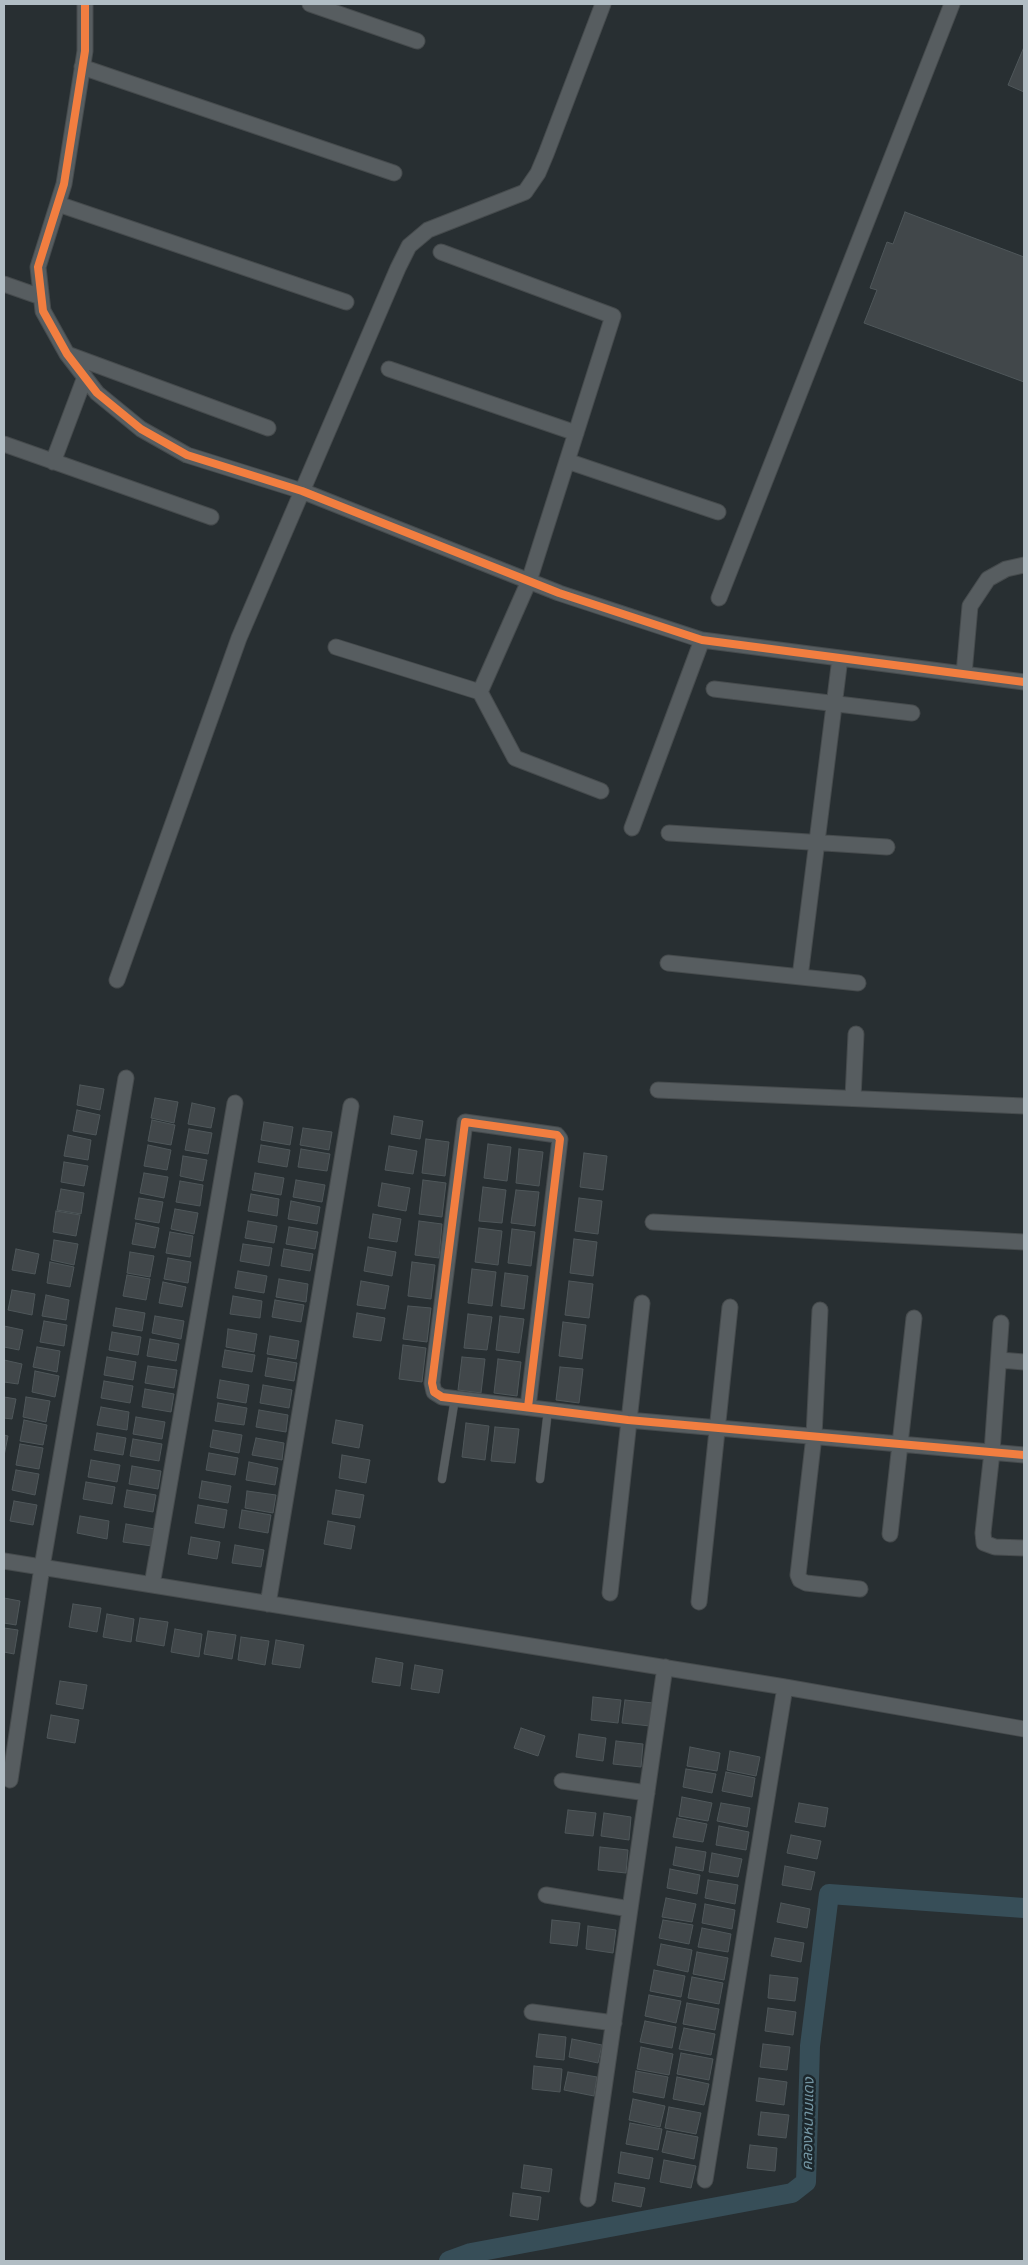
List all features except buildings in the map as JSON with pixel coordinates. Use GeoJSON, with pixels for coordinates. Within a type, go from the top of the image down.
{"type":"FeatureCollection","features":[{"type":"Feature","properties":{"kind":"street"},"geometry":{"type":"LineString","coordinates":[[85,4],[85,51],[64,184],[38,267],[41,298],[43,311],[67,354],[97,392],[141,429],[187,455],[302,491],[559,593],[702,640],[1024,682]]}},
{"type":"Feature","properties":{"kind":"street"},"geometry":{"type":"LineString","coordinates":[[310,4],[417,41]]}},
{"type":"Feature","properties":{"kind":"street"},"geometry":{"type":"LineString","coordinates":[[117,980],[239,638],[409,246],[428,230],[525,192],[538,173],[603,4]]}},
{"type":"Feature","properties":{"kind":"street"},"geometry":{"type":"LineString","coordinates":[[719,598],[952,4]]}},
{"type":"Feature","properties":{"kind":"street"},"geometry":{"type":"LineString","coordinates":[[82,67],[394,173]]}},
{"type":"Feature","properties":{"kind":"street"},"geometry":{"type":"LineString","coordinates":[[58,204],[346,302]]}},
{"type":"Feature","properties":{"kind":"street"},"geometry":{"type":"LineString","coordinates":[[441,252],[613,316],[529,581],[480,692]]}},
{"type":"Feature","properties":{"kind":"street"},"geometry":{"type":"LineString","coordinates":[[4,284],[41,298]]}},
{"type":"Feature","properties":{"kind":"street"},"geometry":{"type":"LineString","coordinates":[[67,354],[268,428]]}},
{"type":"Feature","properties":{"kind":"street"},"geometry":{"type":"LineString","coordinates":[[389,369],[576,433]]}},
{"type":"Feature","properties":{"kind":"street"},"geometry":{"type":"LineString","coordinates":[[53,462],[85,377]]}},
{"type":"Feature","properties":{"kind":"street"},"geometry":{"type":"LineString","coordinates":[[4,444],[211,517]]}},
{"type":"Feature","properties":{"kind":"street"},"geometry":{"type":"LineString","coordinates":[[567,461],[718,512]]}},
{"type":"Feature","properties":{"kind":"street"},"geometry":{"type":"LineString","coordinates":[[964,674],[970,606],[988,579],[1006,569],[1024,565]]}},
{"type":"Feature","properties":{"kind":"street"},"geometry":{"type":"LineString","coordinates":[[632,828],[702,640]]}},
{"type":"Feature","properties":{"kind":"street"},"geometry":{"type":"LineString","coordinates":[[336,647],[480,692],[515,758],[601,791]]}},
{"type":"Feature","properties":{"kind":"street"},"geometry":{"type":"LineString","coordinates":[[800,977],[840,658]]}},
{"type":"Feature","properties":{"kind":"street"},"geometry":{"type":"LineString","coordinates":[[714,689],[912,713]]}},
{"type":"Feature","properties":{"kind":"street"},"geometry":{"type":"LineString","coordinates":[[669,833],[887,847]]}},
{"type":"Feature","properties":{"kind":"street"},"geometry":{"type":"LineString","coordinates":[[668,963],[858,983]]}},
{"type":"Feature","properties":{"kind":"street"},"geometry":{"type":"LineString","coordinates":[[853,1098],[856,1034]]}},
{"type":"Feature","properties":{"kind":"street"},"geometry":{"type":"LineString","coordinates":[[10,1780],[42,1567],[126,1078]]}},
{"type":"Feature","properties":{"kind":"street"},"geometry":{"type":"LineString","coordinates":[[658,1090],[1024,1106]]}},
{"type":"Feature","properties":{"kind":"street"},"geometry":{"type":"LineString","coordinates":[[152,1585],[235,1103]]}},
{"type":"Feature","properties":{"kind":"street"},"geometry":{"type":"LineString","coordinates":[[268,1604],[351,1106]]}},
{"type":"Feature","properties":{"kind":"street"},"geometry":{"type":"LineString","coordinates":[[528,1408],[560,1140],[557,1135],[468,1122],[464,1125],[432,1382],[434,1392],[442,1397],[455,1398],[528,1408],[628,1420],[1024,1455]]}},
{"type":"Feature","properties":{"kind":"street"},"geometry":{"type":"LineString","coordinates":[[653,1222],[1024,1242]]}},
{"type":"Feature","properties":{"kind":"street"},"geometry":{"type":"LineString","coordinates":[[610,1593],[642,1303]]}},
{"type":"Feature","properties":{"kind":"street"},"geometry":{"type":"LineString","coordinates":[[699,1602],[730,1307]]}},
{"type":"Feature","properties":{"kind":"street"},"geometry":{"type":"LineString","coordinates":[[820,1310],[814,1436],[798,1574],[800,1580],[806,1583],[860,1589]]}},
{"type":"Feature","properties":{"kind":"street"},"geometry":{"type":"LineString","coordinates":[[890,1534],[914,1318]]}},
{"type":"Feature","properties":{"kind":"street"},"geometry":{"type":"LineString","coordinates":[[1001,1323],[1000,1360],[983,1533],[984,1543],[995,1547],[1024,1548]]}},
{"type":"Feature","properties":{"kind":"street"},"geometry":{"type":"LineString","coordinates":[[1000,1360],[1024,1362]]}},
{"type":"Feature","properties":{"kind":"street"},"geometry":{"type":"LineString","coordinates":[[4,1561],[665,1667],[1024,1729]]}},
{"type":"Feature","properties":{"kind":"street"},"geometry":{"type":"LineString","coordinates":[[588,2199],[665,1667]]}},
{"type":"Feature","properties":{"kind":"street"},"geometry":{"type":"LineString","coordinates":[[705,2180],[785,1687]]}},
{"type":"Feature","properties":{"kind":"street"},"geometry":{"type":"LineString","coordinates":[[562,1781],[647,1793]]}},
{"type":"Feature","properties":{"kind":"street"},"geometry":{"type":"LineString","coordinates":[[546,1895],[630,1909]]}},
{"type":"Feature","properties":{"kind":"street"},"geometry":{"type":"LineString","coordinates":[[532,2012],[614,2023]]}},
{"type":"Feature","properties":{"kind":"lane"},"geometry":{"type":"LineString","coordinates":[[442,1479],[455,1398]]}},
{"type":"Feature","properties":{"kind":"lane"},"geometry":{"type":"LineString","coordinates":[[540,1479],[548,1410]]}},
{"type":"Feature","properties":{"kind":"waterway","name":"คลองหนามแดง"},"geometry":{"type":"LineString","coordinates":[[449,2261],[471,2253],[792,2193],[806,2182],[810,2046],[829,1894],[1024,1908]]}},
{"type":"Feature","properties":{"kind":"cycle path"},"geometry":{"type":"LineString","coordinates":[[85,4],[85,51],[64,184],[38,267],[43,311],[67,354],[97,393],[141,429],[187,455],[302,491],[559,593],[702,640],[1024,682]]}},
{"type":"Feature","properties":{"kind":"cycle path"},"geometry":{"type":"LineString","coordinates":[[528,1407],[560,1139],[557,1135],[465,1122],[432,1383],[434,1392],[442,1397],[628,1420],[1024,1455]]}}]}
